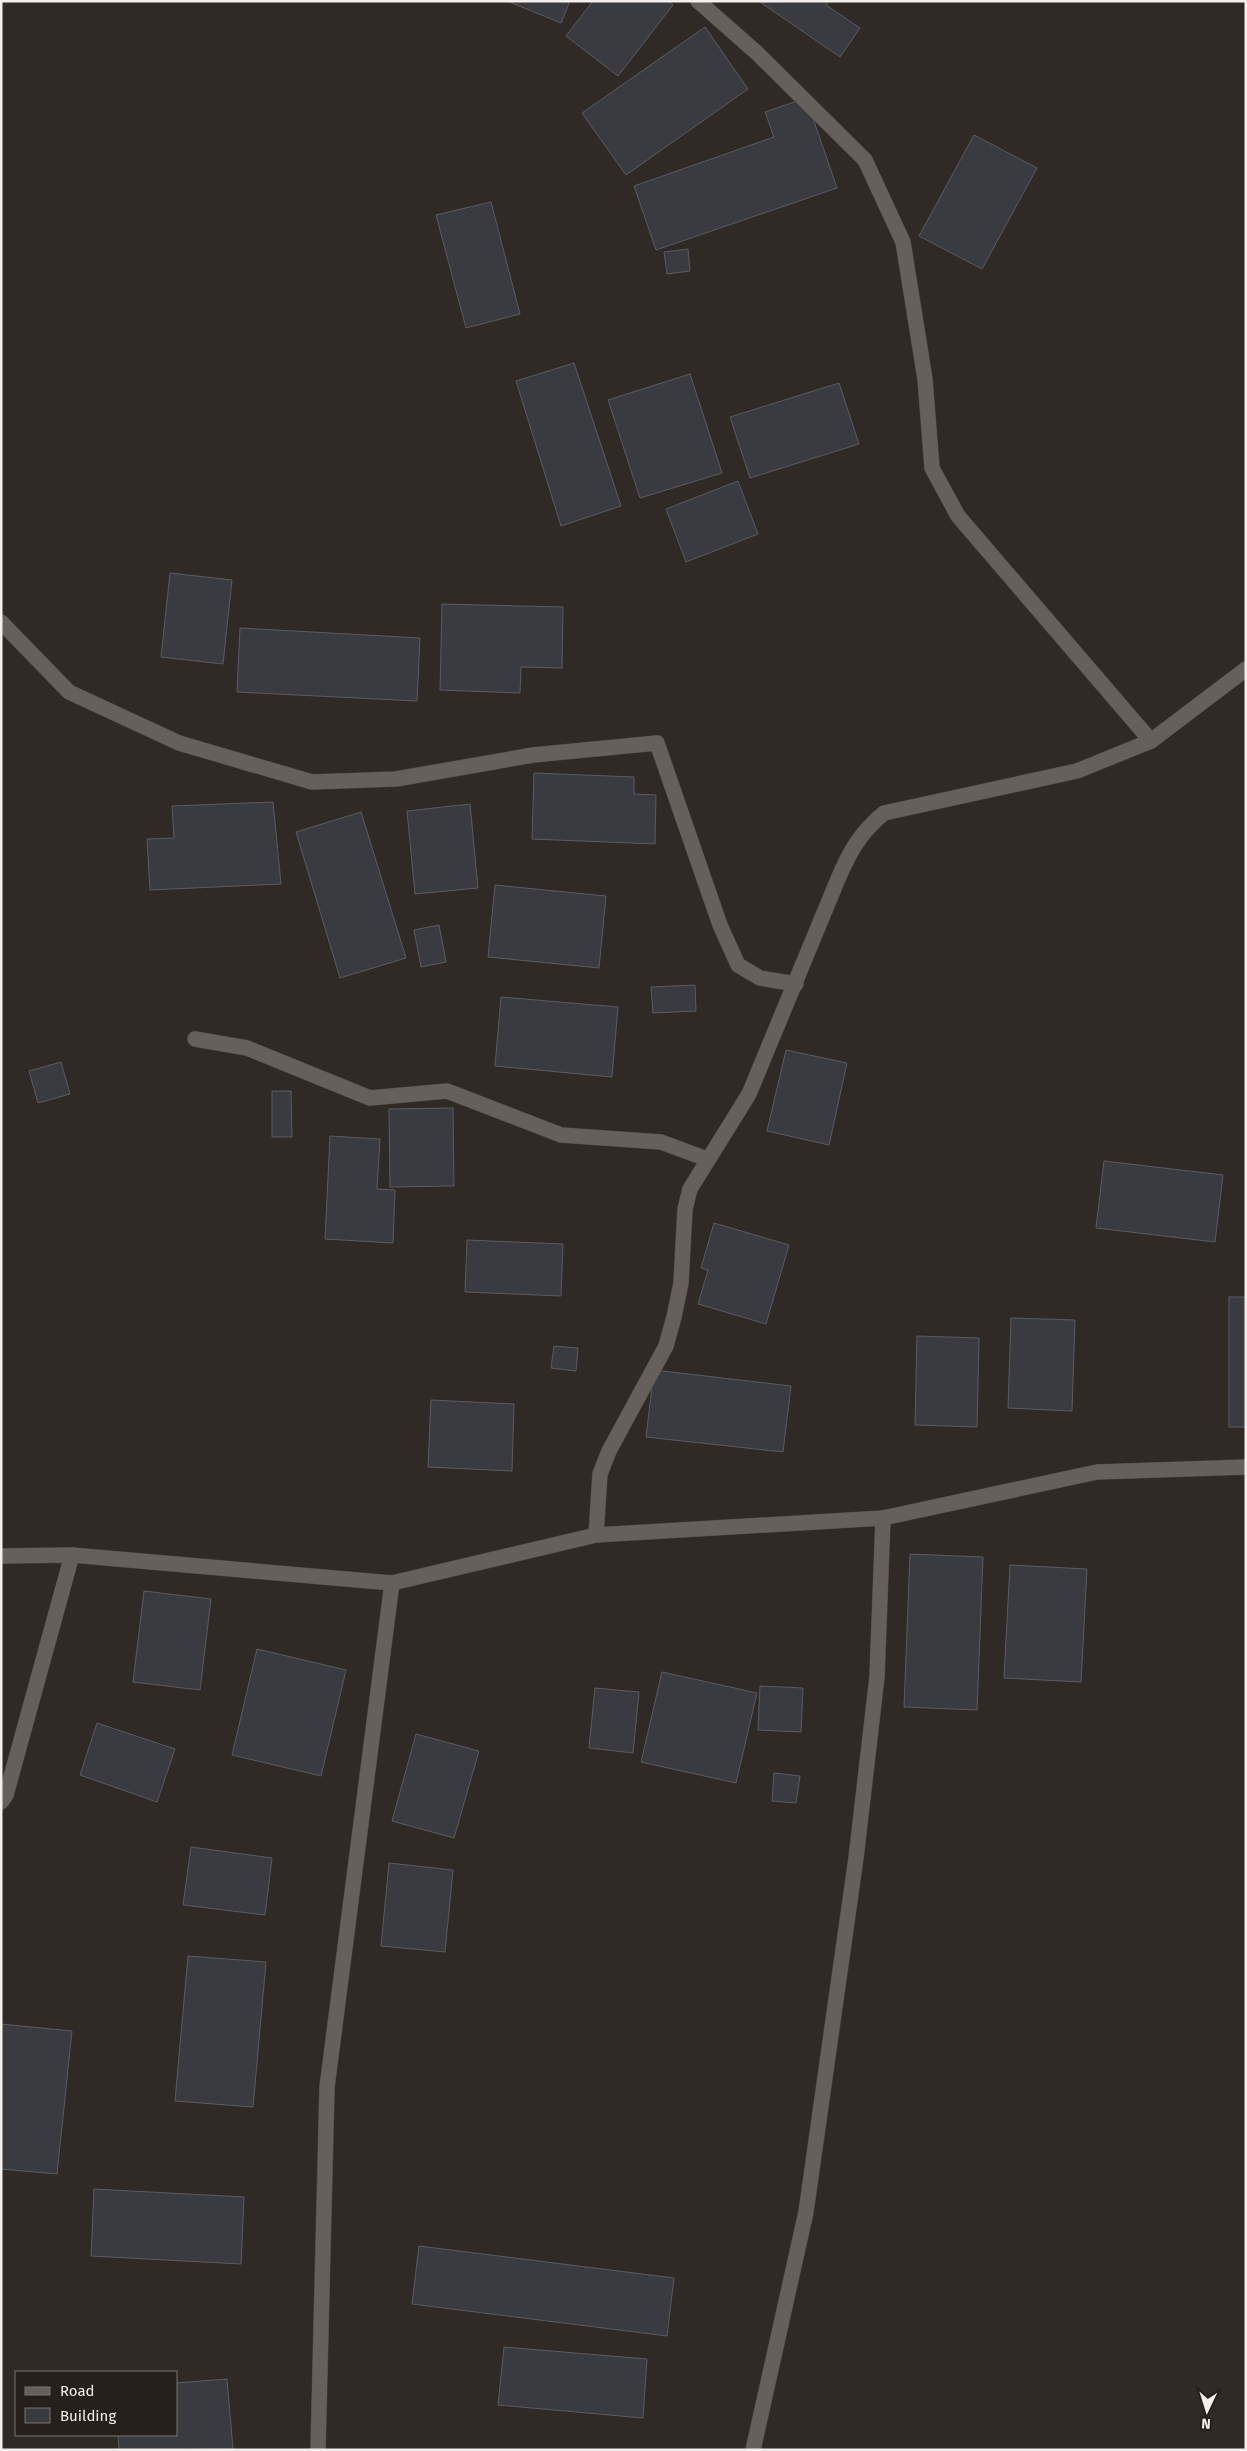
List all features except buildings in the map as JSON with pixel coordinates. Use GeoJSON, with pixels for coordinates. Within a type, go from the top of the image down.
{"type":"FeatureCollection","features":[{"type":"Feature","properties":{"kind":"street"},"geometry":{"type":"LineString","coordinates":[[698,1],[757,53],[865,160],[903,242],[925,379],[932,468],[958,516],[1151,741]]}},
{"type":"Feature","properties":{"kind":"street"},"geometry":{"type":"LineString","coordinates":[[1,622],[69,692],[179,743],[312,782],[396,779],[533,755],[657,744],[720,925],[738,965],[760,978],[796,984]]}},
{"type":"Feature","properties":{"kind":"street"},"geometry":{"type":"LineString","coordinates":[[596,1534],[600,1474],[609,1451],[666,1346],[674,1317],[681,1283],[684,1209],[690,1189],[749,1094],[852,848],[866,828],[884,813],[1077,771],[1151,741],[1246,669]]}},
{"type":"Feature","properties":{"kind":"street"},"geometry":{"type":"LineString","coordinates":[[195,1039],[247,1048],[370,1098],[447,1091],[561,1135],[660,1142],[707,1159]]}},
{"type":"Feature","properties":{"kind":"street"},"geometry":{"type":"LineString","coordinates":[[1,1556],[72,1555],[392,1584],[596,1534],[883,1518],[1097,1472],[1246,1467]]}},
{"type":"Feature","properties":{"kind":"street"},"geometry":{"type":"LineString","coordinates":[[753,2450],[806,2212],[856,1858],[877,1677],[883,1518]]}},
{"type":"Feature","properties":{"kind":"street"},"geometry":{"type":"LineString","coordinates":[[1,1802],[6,1795],[72,1555]]}},
{"type":"Feature","properties":{"kind":"street"},"geometry":{"type":"LineString","coordinates":[[318,2450],[327,2087],[392,1584]]}}]}
